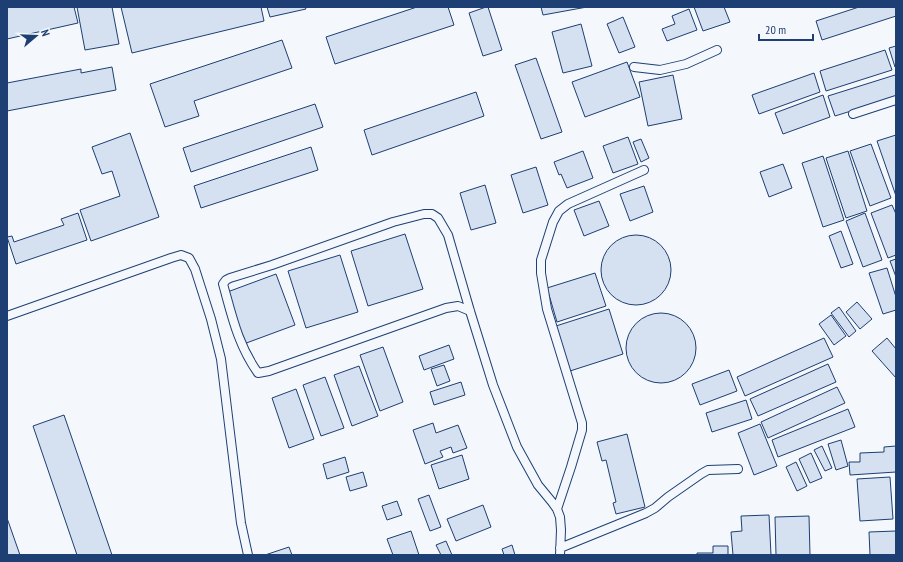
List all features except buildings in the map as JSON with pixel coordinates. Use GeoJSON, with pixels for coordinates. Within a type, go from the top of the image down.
{"type":"FeatureCollection","features":[{"type":"Feature","properties":{"kind":"lane"},"geometry":{"type":"LineString","coordinates":[[634,67],[660,70],[686,64],[717,50]]}},
{"type":"Feature","properties":{"kind":"lane"},"geometry":{"type":"LineString","coordinates":[[853,114],[896,100]]}},
{"type":"Feature","properties":{"kind":"lane"},"geometry":{"type":"LineString","coordinates":[[557,509],[582,430],[582,423],[547,309],[540,273],[541,260],[552,222],[559,211],[568,204],[644,170]]}},
{"type":"Feature","properties":{"kind":"lane"},"geometry":{"type":"LineString","coordinates":[[470,311],[458,306],[446,308],[269,371],[258,372],[250,362],[236,332],[223,284],[230,278],[272,265],[393,222],[424,214],[432,214],[438,218],[448,235],[493,385],[518,447],[538,486],[557,509],[560,517],[560,551],[646,513],[708,470],[738,469]]}},
{"type":"Feature","properties":{"kind":"lane"},"geometry":{"type":"LineString","coordinates":[[7,316],[171,258],[181,255],[189,258],[195,268],[211,319],[221,359],[241,523],[248,555]]}}]}
